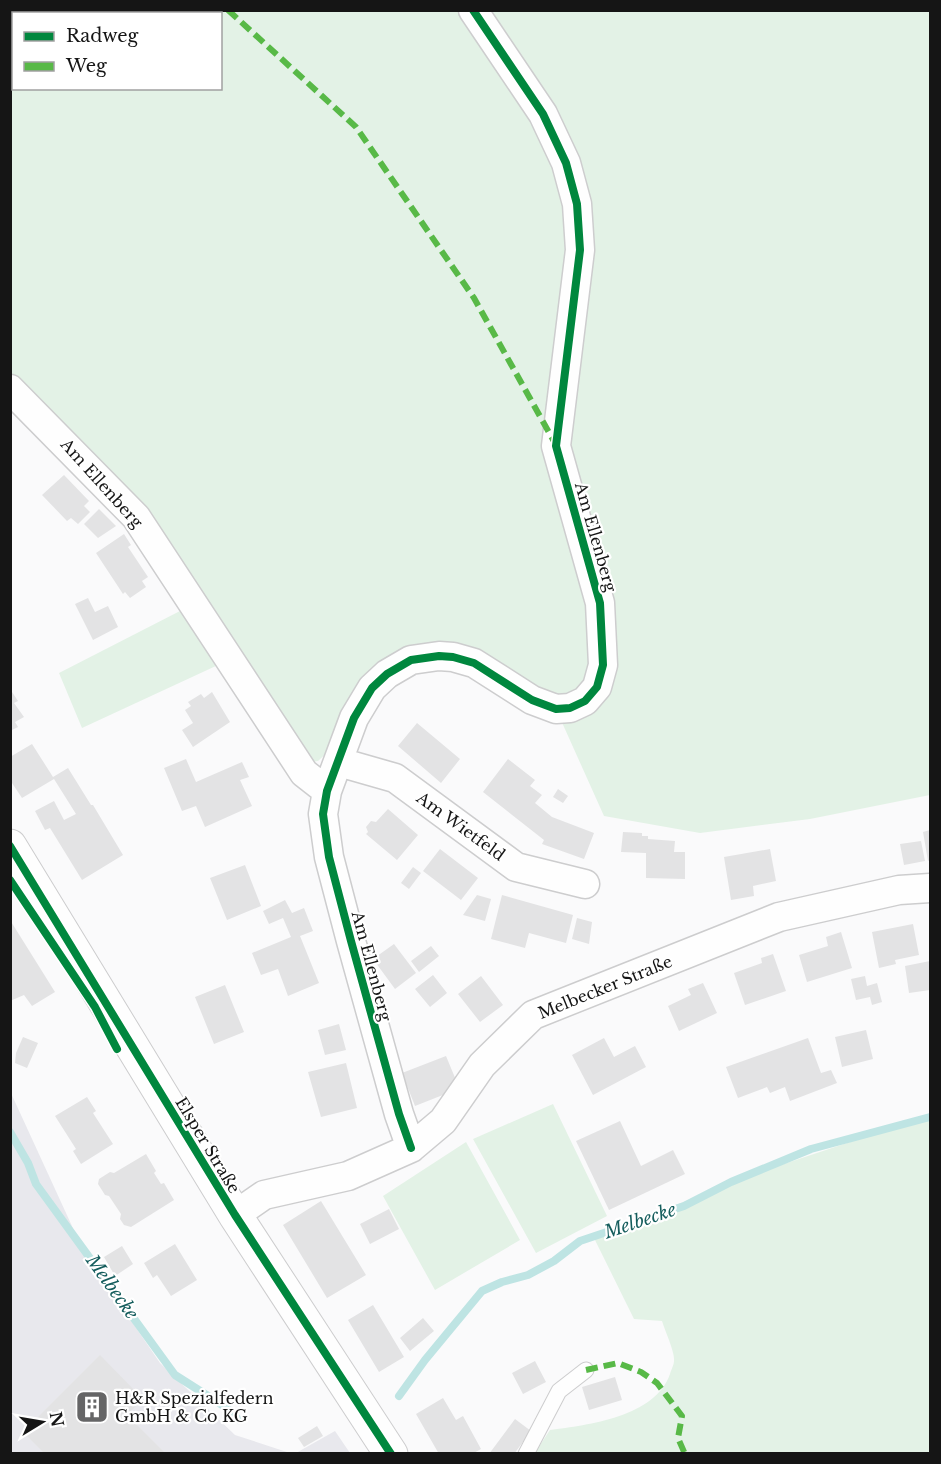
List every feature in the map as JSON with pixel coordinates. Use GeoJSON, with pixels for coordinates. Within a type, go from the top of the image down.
{"type":"FeatureCollection","features":[{"type":"Feature","properties":{"kind":"main road","name":"Elsper Straße"},"geometry":{"type":"LineString","coordinates":[[10,846],[235,1215],[391,1454]]}},
{"type":"Feature","properties":{"kind":"street","name":"Am Ellenberg"},"geometry":{"type":"LineString","coordinates":[[411,1148],[399,1114],[329,857],[323,814],[327,791],[354,718],[372,688],[387,674],[411,660],[439,656],[474,663],[532,700],[556,709],[570,708],[585,701],[597,687],[603,665],[600,603],[556,446],[580,250],[577,204],[566,164],[543,114],[473,10]]}},
{"type":"Feature","properties":{"kind":"street","name":"Am Ellenberg"},"geometry":{"type":"LineString","coordinates":[[10,388],[136,517],[304,773],[327,791]]}},
{"type":"Feature","properties":{"kind":"street","name":"Am Wietfeld"},"geometry":{"type":"LineString","coordinates":[[339,762],[394,778],[516,867],[585,884]]}},
{"type":"Feature","properties":{"kind":"street","name":"Melbecker Straße"},"geometry":{"type":"LineString","coordinates":[[235,1215],[264,1195],[348,1176],[411,1148],[443,1121],[482,1065],[533,1015],[779,917],[899,890],[930,888]]}},
{"type":"Feature","properties":{"kind":"lane"},"geometry":{"type":"LineString","coordinates":[[526,1454],[559,1391],[586,1370]]}},
{"type":"Feature","properties":{"kind":"shaded area"},"geometry":{"type":"Polygon","coordinates":[[[10,1091],[83,1250],[160,1363],[235,1435],[290,1453],[11,1453],[10,1091]]]}},
{"type":"Feature","properties":{"kind":"shaded area"},"geometry":{"type":"Polygon","coordinates":[[[335,1431],[350,1453],[296,1453],[335,1431]]]}},
{"type":"Feature","properties":{"kind":"green space"},"geometry":{"type":"Polygon","coordinates":[[[10,11],[930,11],[930,795],[810,819],[700,833],[604,816],[560,718],[555,701],[402,655],[331,749],[318,761],[311,762],[11,376],[10,11]]]}},
{"type":"Feature","properties":{"kind":"green space"},"geometry":{"type":"Polygon","coordinates":[[[180,611],[218,665],[82,728],[59,673],[180,611]]]}},
{"type":"Feature","properties":{"kind":"green space"},"geometry":{"type":"Polygon","coordinates":[[[553,1104],[607,1216],[536,1253],[473,1139],[553,1104]]]}},
{"type":"Feature","properties":{"kind":"green space"},"geometry":{"type":"Polygon","coordinates":[[[930,1119],[930,1453],[534,1454],[550,1430],[619,1416],[650,1400],[662,1389],[674,1364],[673,1352],[662,1321],[634,1319],[594,1238],[751,1175],[904,1124],[930,1119]]]}},
{"type":"Feature","properties":{"kind":"green space"},"geometry":{"type":"Polygon","coordinates":[[[466,1142],[520,1240],[435,1290],[383,1196],[466,1142]]]}},
{"type":"Feature","properties":{"kind":"building"},"geometry":{"type":"Polygon","coordinates":[[[64,475],[89,501],[84,506],[90,512],[78,524],[71,518],[67,521],[42,495],[64,475]]]}},
{"type":"Feature","properties":{"kind":"building"},"geometry":{"type":"Polygon","coordinates":[[[99,509],[116,526],[98,538],[84,524],[99,509]]]}},
{"type":"Feature","properties":{"kind":"building"},"geometry":{"type":"Polygon","coordinates":[[[124,534],[131,545],[128,547],[148,577],[142,581],[146,587],[130,598],[125,592],[123,594],[96,553],[124,534]]]}},
{"type":"Feature","properties":{"kind":"building"},"geometry":{"type":"Polygon","coordinates":[[[88,598],[95,612],[108,606],[118,627],[93,640],[75,604],[88,598]]]}},
{"type":"Feature","properties":{"kind":"building"},"geometry":{"type":"Polygon","coordinates":[[[10,689],[18,701],[14,703],[24,717],[15,722],[18,727],[10,731],[10,689]]]}},
{"type":"Feature","properties":{"kind":"building"},"geometry":{"type":"Polygon","coordinates":[[[212,692],[230,722],[193,747],[182,730],[193,723],[185,710],[191,706],[188,702],[201,694],[204,698],[212,692]]]}},
{"type":"Feature","properties":{"kind":"building"},"geometry":{"type":"Polygon","coordinates":[[[417,723],[460,759],[441,783],[398,746],[417,723]]]}},
{"type":"Feature","properties":{"kind":"building"},"geometry":{"type":"Polygon","coordinates":[[[32,744],[53,777],[68,768],[123,855],[82,880],[50,828],[45,830],[35,811],[54,801],[64,820],[76,814],[54,779],[22,798],[10,780],[10,757],[32,744]]]}},
{"type":"Feature","properties":{"kind":"building"},"geometry":{"type":"Polygon","coordinates":[[[186,759],[196,782],[242,762],[249,777],[240,780],[252,806],[205,827],[196,806],[182,811],[164,768],[186,759]]]}},
{"type":"Feature","properties":{"kind":"building"},"geometry":{"type":"Polygon","coordinates":[[[508,759],[535,780],[530,786],[542,795],[535,803],[552,817],[594,833],[584,859],[542,844],[544,840],[483,792],[508,759]]]}},
{"type":"Feature","properties":{"kind":"building"},"geometry":{"type":"Polygon","coordinates":[[[558,789],[568,796],[563,803],[553,797],[558,789]]]}},
{"type":"Feature","properties":{"kind":"building"},"geometry":{"type":"Polygon","coordinates":[[[388,809],[418,835],[397,860],[366,834],[368,832],[366,827],[371,821],[376,822],[388,809]]]}},
{"type":"Feature","properties":{"kind":"building"},"geometry":{"type":"Polygon","coordinates":[[[930,830],[930,860],[928,861],[923,832],[930,830]]]}},
{"type":"Feature","properties":{"kind":"building"},"geometry":{"type":"Polygon","coordinates":[[[623,832],[642,833],[642,836],[648,836],[648,839],[675,841],[674,852],[685,852],[685,879],[646,878],[646,853],[621,852],[623,832]]]}},
{"type":"Feature","properties":{"kind":"building"},"geometry":{"type":"Polygon","coordinates":[[[921,841],[925,861],[904,865],[900,844],[921,841]]]}},
{"type":"Feature","properties":{"kind":"building"},"geometry":{"type":"Polygon","coordinates":[[[440,849],[478,878],[461,900],[423,871],[440,849]]]}},
{"type":"Feature","properties":{"kind":"building"},"geometry":{"type":"Polygon","coordinates":[[[770,849],[776,881],[753,886],[754,896],[731,900],[724,857],[770,849]]]}},
{"type":"Feature","properties":{"kind":"building"},"geometry":{"type":"Polygon","coordinates":[[[245,865],[261,906],[227,920],[210,878],[245,865]]]}},
{"type":"Feature","properties":{"kind":"building"},"geometry":{"type":"Polygon","coordinates":[[[413,867],[421,873],[409,889],[401,883],[413,867]]]}},
{"type":"Feature","properties":{"kind":"building"},"geometry":{"type":"Polygon","coordinates":[[[477,895],[491,899],[485,921],[463,915],[477,895]]]}},
{"type":"Feature","properties":{"kind":"building"},"geometry":{"type":"Polygon","coordinates":[[[502,895],[573,915],[566,943],[529,933],[525,948],[491,939],[502,895]]]}},
{"type":"Feature","properties":{"kind":"building"},"geometry":{"type":"Polygon","coordinates":[[[285,900],[292,913],[304,908],[313,931],[300,936],[319,983],[288,996],[278,969],[261,975],[252,953],[291,937],[283,918],[269,924],[263,911],[285,900]]]}},
{"type":"Feature","properties":{"kind":"building"},"geometry":{"type":"Polygon","coordinates":[[[577,918],[592,922],[589,944],[572,939],[577,918]]]}},
{"type":"Feature","properties":{"kind":"building"},"geometry":{"type":"Polygon","coordinates":[[[10,920],[55,992],[32,1006],[24,995],[10,1001],[10,920]]]}},
{"type":"Feature","properties":{"kind":"building"},"geometry":{"type":"Polygon","coordinates":[[[913,924],[919,955],[895,960],[896,964],[879,968],[872,932],[913,924]]]}},
{"type":"Feature","properties":{"kind":"building"},"geometry":{"type":"Polygon","coordinates":[[[841,932],[852,968],[807,982],[799,955],[828,946],[826,937],[841,932]]]}},
{"type":"Feature","properties":{"kind":"building"},"geometry":{"type":"Polygon","coordinates":[[[394,944],[416,973],[395,989],[373,959],[394,944]]]}},
{"type":"Feature","properties":{"kind":"building"},"geometry":{"type":"Polygon","coordinates":[[[431,946],[439,956],[419,972],[411,961],[431,946]]]}},
{"type":"Feature","properties":{"kind":"building"},"geometry":{"type":"Polygon","coordinates":[[[773,954],[786,991],[745,1005],[734,973],[762,963],[761,958],[773,954]]]}},
{"type":"Feature","properties":{"kind":"building"},"geometry":{"type":"Polygon","coordinates":[[[930,961],[930,990],[909,993],[905,966],[930,961]]]}},
{"type":"Feature","properties":{"kind":"building"},"geometry":{"type":"Polygon","coordinates":[[[433,975],[447,993],[430,1007],[415,989],[433,975]]]}},
{"type":"Feature","properties":{"kind":"building"},"geometry":{"type":"Polygon","coordinates":[[[481,976],[503,1005],[480,1022],[458,994],[481,976]]]}},
{"type":"Feature","properties":{"kind":"building"},"geometry":{"type":"Polygon","coordinates":[[[865,976],[867,986],[877,983],[882,1002],[872,1005],[870,997],[856,1000],[851,979],[865,976]]]}},
{"type":"Feature","properties":{"kind":"building"},"geometry":{"type":"Polygon","coordinates":[[[703,983],[717,1013],[679,1031],[668,1006],[691,995],[688,989],[703,983]]]}},
{"type":"Feature","properties":{"kind":"building"},"geometry":{"type":"Polygon","coordinates":[[[225,985],[244,1032],[214,1044],[195,997],[225,985]]]}},
{"type":"Feature","properties":{"kind":"building"},"geometry":{"type":"Polygon","coordinates":[[[339,1024],[346,1050],[325,1055],[318,1030],[339,1024]]]}},
{"type":"Feature","properties":{"kind":"building"},"geometry":{"type":"Polygon","coordinates":[[[866,1030],[873,1059],[842,1067],[835,1037],[866,1030]]]}},
{"type":"Feature","properties":{"kind":"building"},"geometry":{"type":"Polygon","coordinates":[[[23,1037],[38,1043],[27,1068],[15,1063],[16,1053],[23,1037]]]}},
{"type":"Feature","properties":{"kind":"building"},"geometry":{"type":"Polygon","coordinates":[[[604,1038],[614,1057],[635,1046],[646,1067],[593,1095],[572,1055],[604,1038]]]}},
{"type":"Feature","properties":{"kind":"building"},"geometry":{"type":"Polygon","coordinates":[[[808,1038],[821,1073],[831,1070],[837,1083],[790,1101],[785,1087],[770,1093],[767,1087],[738,1098],[726,1067],[808,1038]]]}},
{"type":"Feature","properties":{"kind":"building"},"geometry":{"type":"Polygon","coordinates":[[[446,1056],[458,1085],[453,1091],[415,1106],[402,1073],[446,1056]]]}},
{"type":"Feature","properties":{"kind":"building"},"geometry":{"type":"Polygon","coordinates":[[[346,1063],[357,1108],[321,1117],[308,1072],[346,1063]]]}},
{"type":"Feature","properties":{"kind":"building"},"geometry":{"type":"Polygon","coordinates":[[[87,1097],[96,1111],[93,1113],[113,1144],[81,1164],[73,1151],[76,1149],[55,1116],[87,1097]]]}},
{"type":"Feature","properties":{"kind":"building"},"geometry":{"type":"Polygon","coordinates":[[[620,1121],[641,1166],[673,1150],[685,1174],[609,1210],[576,1141],[620,1121]]]}},
{"type":"Feature","properties":{"kind":"building"},"geometry":{"type":"Polygon","coordinates":[[[146,1154],[156,1171],[154,1173],[161,1184],[164,1183],[174,1200],[131,1227],[124,1225],[120,1219],[121,1214],[98,1184],[99,1179],[146,1154]]]}},
{"type":"Feature","properties":{"kind":"building"},"geometry":{"type":"Polygon","coordinates":[[[321,1201],[366,1275],[327,1298],[283,1225],[321,1201]]]}},
{"type":"Feature","properties":{"kind":"building"},"geometry":{"type":"Polygon","coordinates":[[[389,1209],[399,1229],[370,1244],[360,1224],[389,1209]]]}},
{"type":"Feature","properties":{"kind":"building"},"geometry":{"type":"Polygon","coordinates":[[[175,1244],[197,1280],[171,1296],[157,1275],[153,1278],[144,1263],[175,1244]]]}},
{"type":"Feature","properties":{"kind":"building"},"geometry":{"type":"Polygon","coordinates":[[[122,1246],[133,1264],[115,1276],[104,1257],[122,1246]]]}},
{"type":"Feature","properties":{"kind":"building"},"geometry":{"type":"Polygon","coordinates":[[[373,1305],[404,1357],[379,1372],[348,1320],[373,1305]]]}},
{"type":"Feature","properties":{"kind":"building"},"geometry":{"type":"Polygon","coordinates":[[[423,1318],[434,1331],[410,1351],[400,1338],[423,1318]]]}},
{"type":"Feature","properties":{"kind":"building","name":"H&R Spezialfedern GmbH & Co KG"},"geometry":{"type":"Polygon","coordinates":[[[100,1355],[143,1399],[127,1415],[166,1454],[45,1454],[23,1432],[100,1355]]]}},
{"type":"Feature","properties":{"kind":"building"},"geometry":{"type":"Polygon","coordinates":[[[535,1361],[546,1382],[523,1394],[512,1373],[535,1361]]]}},
{"type":"Feature","properties":{"kind":"building"},"geometry":{"type":"Polygon","coordinates":[[[615,1377],[622,1400],[589,1410],[582,1387],[615,1377]]]}},
{"type":"Feature","properties":{"kind":"building"},"geometry":{"type":"Polygon","coordinates":[[[443,1398],[456,1420],[463,1416],[481,1449],[472,1454],[439,1454],[416,1414],[443,1398]]]}},
{"type":"Feature","properties":{"kind":"building"},"geometry":{"type":"Polygon","coordinates":[[[515,1419],[531,1431],[514,1454],[489,1454],[515,1419]]]}},
{"type":"Feature","properties":{"kind":"building"},"geometry":{"type":"Polygon","coordinates":[[[317,1426],[323,1436],[304,1447],[298,1438],[317,1426]]]}},
{"type":"Feature","properties":{"kind":"waterway","name":"Melbecke"},"geometry":{"type":"LineString","coordinates":[[399,1396],[425,1360],[482,1291],[502,1282],[528,1275],[554,1261],[580,1241],[684,1206],[731,1182],[811,1149],[930,1117]]}},
{"type":"Feature","properties":{"kind":"waterway","name":"Melbecke"},"geometry":{"type":"LineString","coordinates":[[10,1132],[28,1163],[36,1184],[175,1375],[227,1408],[239,1420]]}},
{"type":"Feature","properties":{"kind":"marked path"},"geometry":{"type":"LineString","coordinates":[[228,10],[356,127],[474,298],[556,445]]}},
{"type":"Feature","properties":{"kind":"marked path"},"geometry":{"type":"LineString","coordinates":[[586,1370],[618,1363],[641,1372],[657,1383],[682,1416],[678,1438],[685,1454]]}},
{"type":"Feature","properties":{"kind":"cycle path"},"geometry":{"type":"LineString","coordinates":[[411,1148],[399,1114],[351,941],[329,857],[323,814],[327,791],[354,718],[372,688],[387,674],[411,660],[439,656],[474,663],[532,700],[556,709],[570,708],[585,701],[597,687],[603,665],[600,603],[556,446],[580,250],[577,204],[566,163],[543,114],[473,10]]}},
{"type":"Feature","properties":{"kind":"cycle path"},"geometry":{"type":"LineString","coordinates":[[10,846],[235,1215],[391,1454]]}},
{"type":"Feature","properties":{"kind":"cycle path"},"geometry":{"type":"LineString","coordinates":[[10,880],[95,1007],[117,1049]]}},
{"type":"Feature","properties":{"kind":"place","name":"H&R Spezialfedern GmbH & Co KG"},"geometry":{"type":"Point","coordinates":[92,1407]}}]}
